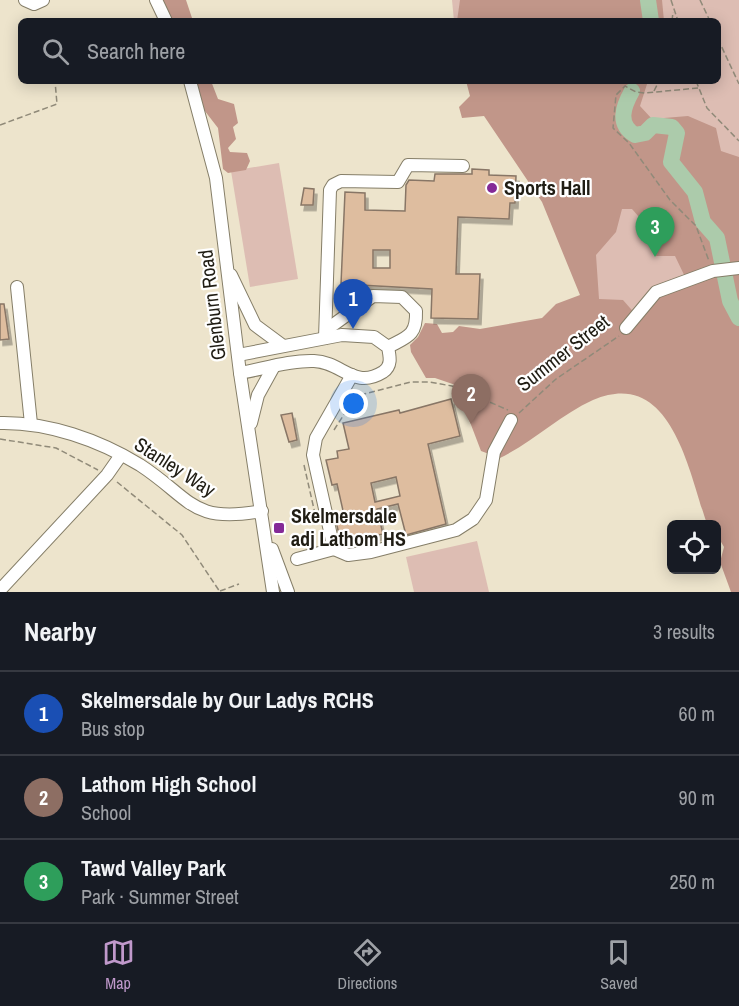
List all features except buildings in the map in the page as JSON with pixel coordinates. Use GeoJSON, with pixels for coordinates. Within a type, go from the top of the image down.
{"type":"FeatureCollection","features":[{"type":"Feature","properties":{"kind":"street"},"geometry":{"type":"LineString","coordinates":[[25,0],[34,4],[43,0]]}},
{"type":"Feature","properties":{"kind":"street"},"geometry":{"type":"LineString","coordinates":[[156,0],[165,18]]}},
{"type":"Feature","properties":{"kind":"street","name":"Glenburn Road"},"geometry":{"type":"LineString","coordinates":[[190,84],[216,178],[240,373],[273,592]]}},
{"type":"Feature","properties":{"kind":"street"},"geometry":{"type":"LineString","coordinates":[[326,334],[330,190],[333,185],[341,181],[398,182],[408,165],[463,166]]}},
{"type":"Feature","properties":{"kind":"street"},"geometry":{"type":"LineString","coordinates":[[227,266],[255,325],[282,345]]}},
{"type":"Feature","properties":{"kind":"street","name":"Summer Street"},"geometry":{"type":"LineString","coordinates":[[626,328],[656,292],[712,271],[735,268]]}},
{"type":"Feature","properties":{"kind":"street"},"geometry":{"type":"LineString","coordinates":[[17,287],[31,424]]}},
{"type":"Feature","properties":{"kind":"street"},"geometry":{"type":"LineString","coordinates":[[326,334],[373,296],[402,297],[416,311],[417,325],[410,335],[388,347]]}},
{"type":"Feature","properties":{"kind":"street"},"geometry":{"type":"LineString","coordinates":[[238,356],[326,334],[342,334],[374,337],[388,347],[390,360],[387,370],[372,379],[359,380],[321,361],[274,366],[240,373]]}},
{"type":"Feature","properties":{"kind":"street"},"geometry":{"type":"LineString","coordinates":[[249,432],[258,395],[274,366]]}},
{"type":"Feature","properties":{"kind":"street"},"geometry":{"type":"LineString","coordinates":[[297,559],[334,549],[313,455],[316,438],[352,375]]}},
{"type":"Feature","properties":{"kind":"street","name":"Summer Street"},"geometry":{"type":"LineString","coordinates":[[334,549],[348,555],[371,552],[456,530],[473,519],[486,500],[494,452],[511,420]]}},
{"type":"Feature","properties":{"kind":"street","name":"Stanley Way"},"geometry":{"type":"LineString","coordinates":[[0,423],[31,424],[91,442],[121,455],[141,466],[197,510],[217,516],[234,516],[262,511]]}},
{"type":"Feature","properties":{"kind":"street"},"geometry":{"type":"LineString","coordinates":[[0,590],[107,475],[121,455]]}},
{"type":"Feature","properties":{"kind":"street","name":"Glenburn Road"},"geometry":{"type":"LineString","coordinates":[[264,525],[288,592]]}},
{"type":"Feature","properties":{"kind":"path"},"geometry":{"type":"LineString","coordinates":[[671,0],[677,18]]}},
{"type":"Feature","properties":{"kind":"path"},"geometry":{"type":"LineString","coordinates":[[700,0],[709,18]]}},
{"type":"Feature","properties":{"kind":"path"},"geometry":{"type":"LineString","coordinates":[[673,18],[674,11]]}},
{"type":"Feature","properties":{"kind":"path"},"geometry":{"type":"LineString","coordinates":[[721,45],[739,84]]}},
{"type":"Feature","properties":{"kind":"path"},"geometry":{"type":"LineString","coordinates":[[0,125],[57,104],[55,84]]}},
{"type":"Feature","properties":{"kind":"path"},"geometry":{"type":"LineString","coordinates":[[654,91],[658,84]]}},
{"type":"Feature","properties":{"kind":"path"},"geometry":{"type":"LineString","coordinates":[[697,84],[707,108],[739,141]]}},
{"type":"Feature","properties":{"kind":"path"},"geometry":{"type":"LineString","coordinates":[[698,88],[676,92],[636,92],[625,86],[616,95],[614,128],[629,143],[670,200],[696,226],[712,271]]}},
{"type":"Feature","properties":{"kind":"path","name":"Summer Street"},"geometry":{"type":"LineString","coordinates":[[511,420],[556,379],[614,342],[626,328]]}},
{"type":"Feature","properties":{"kind":"path"},"geometry":{"type":"LineString","coordinates":[[333,430],[356,396],[411,382],[452,386],[509,411],[511,420]]}},
{"type":"Feature","properties":{"kind":"path"},"geometry":{"type":"LineString","coordinates":[[0,439],[56,448],[107,475],[182,535],[220,592],[238,584]]}},
{"type":"Feature","properties":{"kind":"path"},"geometry":{"type":"LineString","coordinates":[[313,455],[302,458],[314,516],[319,521]]}},
{"type":"Feature","properties":{"kind":"shaded area"},"geometry":{"type":"Polygon","coordinates":[[[163,0],[186,0],[192,18],[170,18],[163,0]]]}},
{"type":"Feature","properties":{"kind":"shaded area"},"geometry":{"type":"Polygon","coordinates":[[[452,0],[739,0],[739,557],[711,479],[596,313],[547,201],[477,84],[721,84],[721,18],[454,18],[452,0]]]}},
{"type":"Feature","properties":{"kind":"shaded area"},"geometry":{"type":"Polygon","coordinates":[[[460,0],[662,0],[664,18],[457,18],[460,0]]]}},
{"type":"Feature","properties":{"kind":"shaded area"},"geometry":{"type":"Polygon","coordinates":[[[194,84],[212,84],[218,99],[234,104],[238,123],[233,127],[236,139],[228,148],[230,152],[247,153],[250,161],[246,170],[228,173],[223,169],[218,128],[201,106],[194,84]]]}},
{"type":"Feature","properties":{"kind":"shaded area"},"geometry":{"type":"Polygon","coordinates":[[[467,84],[647,84],[640,106],[652,119],[688,116],[716,128],[721,151],[739,157],[739,592],[731,592],[721,565],[724,547],[721,542],[721,520],[706,520],[684,453],[673,430],[659,411],[642,398],[620,393],[593,400],[500,458],[481,451],[465,409],[478,404],[482,394],[435,378],[426,378],[411,352],[410,345],[418,337],[425,323],[437,324],[442,333],[453,332],[459,326],[480,329],[542,318],[556,304],[580,295],[542,202],[484,116],[462,118],[459,107],[470,96],[467,84]],[[622,209],[616,232],[596,255],[599,299],[623,300],[637,316],[655,297],[688,283],[675,256],[656,256],[650,248],[653,233],[632,209],[622,209]]]}},
{"type":"Feature","properties":{"kind":"shaded area"},"geometry":{"type":"Polygon","coordinates":[[[279,163],[298,279],[250,287],[231,171],[279,163]]]}},
{"type":"Feature","properties":{"kind":"shaded area"},"geometry":{"type":"Polygon","coordinates":[[[477,541],[489,592],[414,592],[406,557],[477,541]]]}},
{"type":"Feature","properties":{"kind":"waterway"},"geometry":{"type":"LineString","coordinates":[[648,0],[651,18]]}},
{"type":"Feature","properties":{"kind":"waterway"},"geometry":{"type":"LineString","coordinates":[[632,91],[623,115],[629,131],[635,135],[645,133],[653,125],[672,127],[677,133],[671,162],[695,192],[703,222],[717,238],[730,301],[739,318]]}},
{"type":"Feature","properties":{"kind":"place","name":"Sports Hall"},"geometry":{"type":"Point","coordinates":[492,188]}},
{"type":"Feature","properties":{"kind":"place","name":"Tawd Valley Park"},"geometry":{"type":"Point","coordinates":[655,257]}},
{"type":"Feature","properties":{"kind":"place","name":"Skelmersdale by Our Ladys RCHS"},"geometry":{"type":"Point","coordinates":[353,329]}},
{"type":"Feature","properties":{"kind":"place","name":"Lathom High School"},"geometry":{"type":"Point","coordinates":[471,424]}},
{"type":"Feature","properties":{"kind":"place","name":"Skelmersdale adj Lathom HS"},"geometry":{"type":"Point","coordinates":[279,528]}}]}
